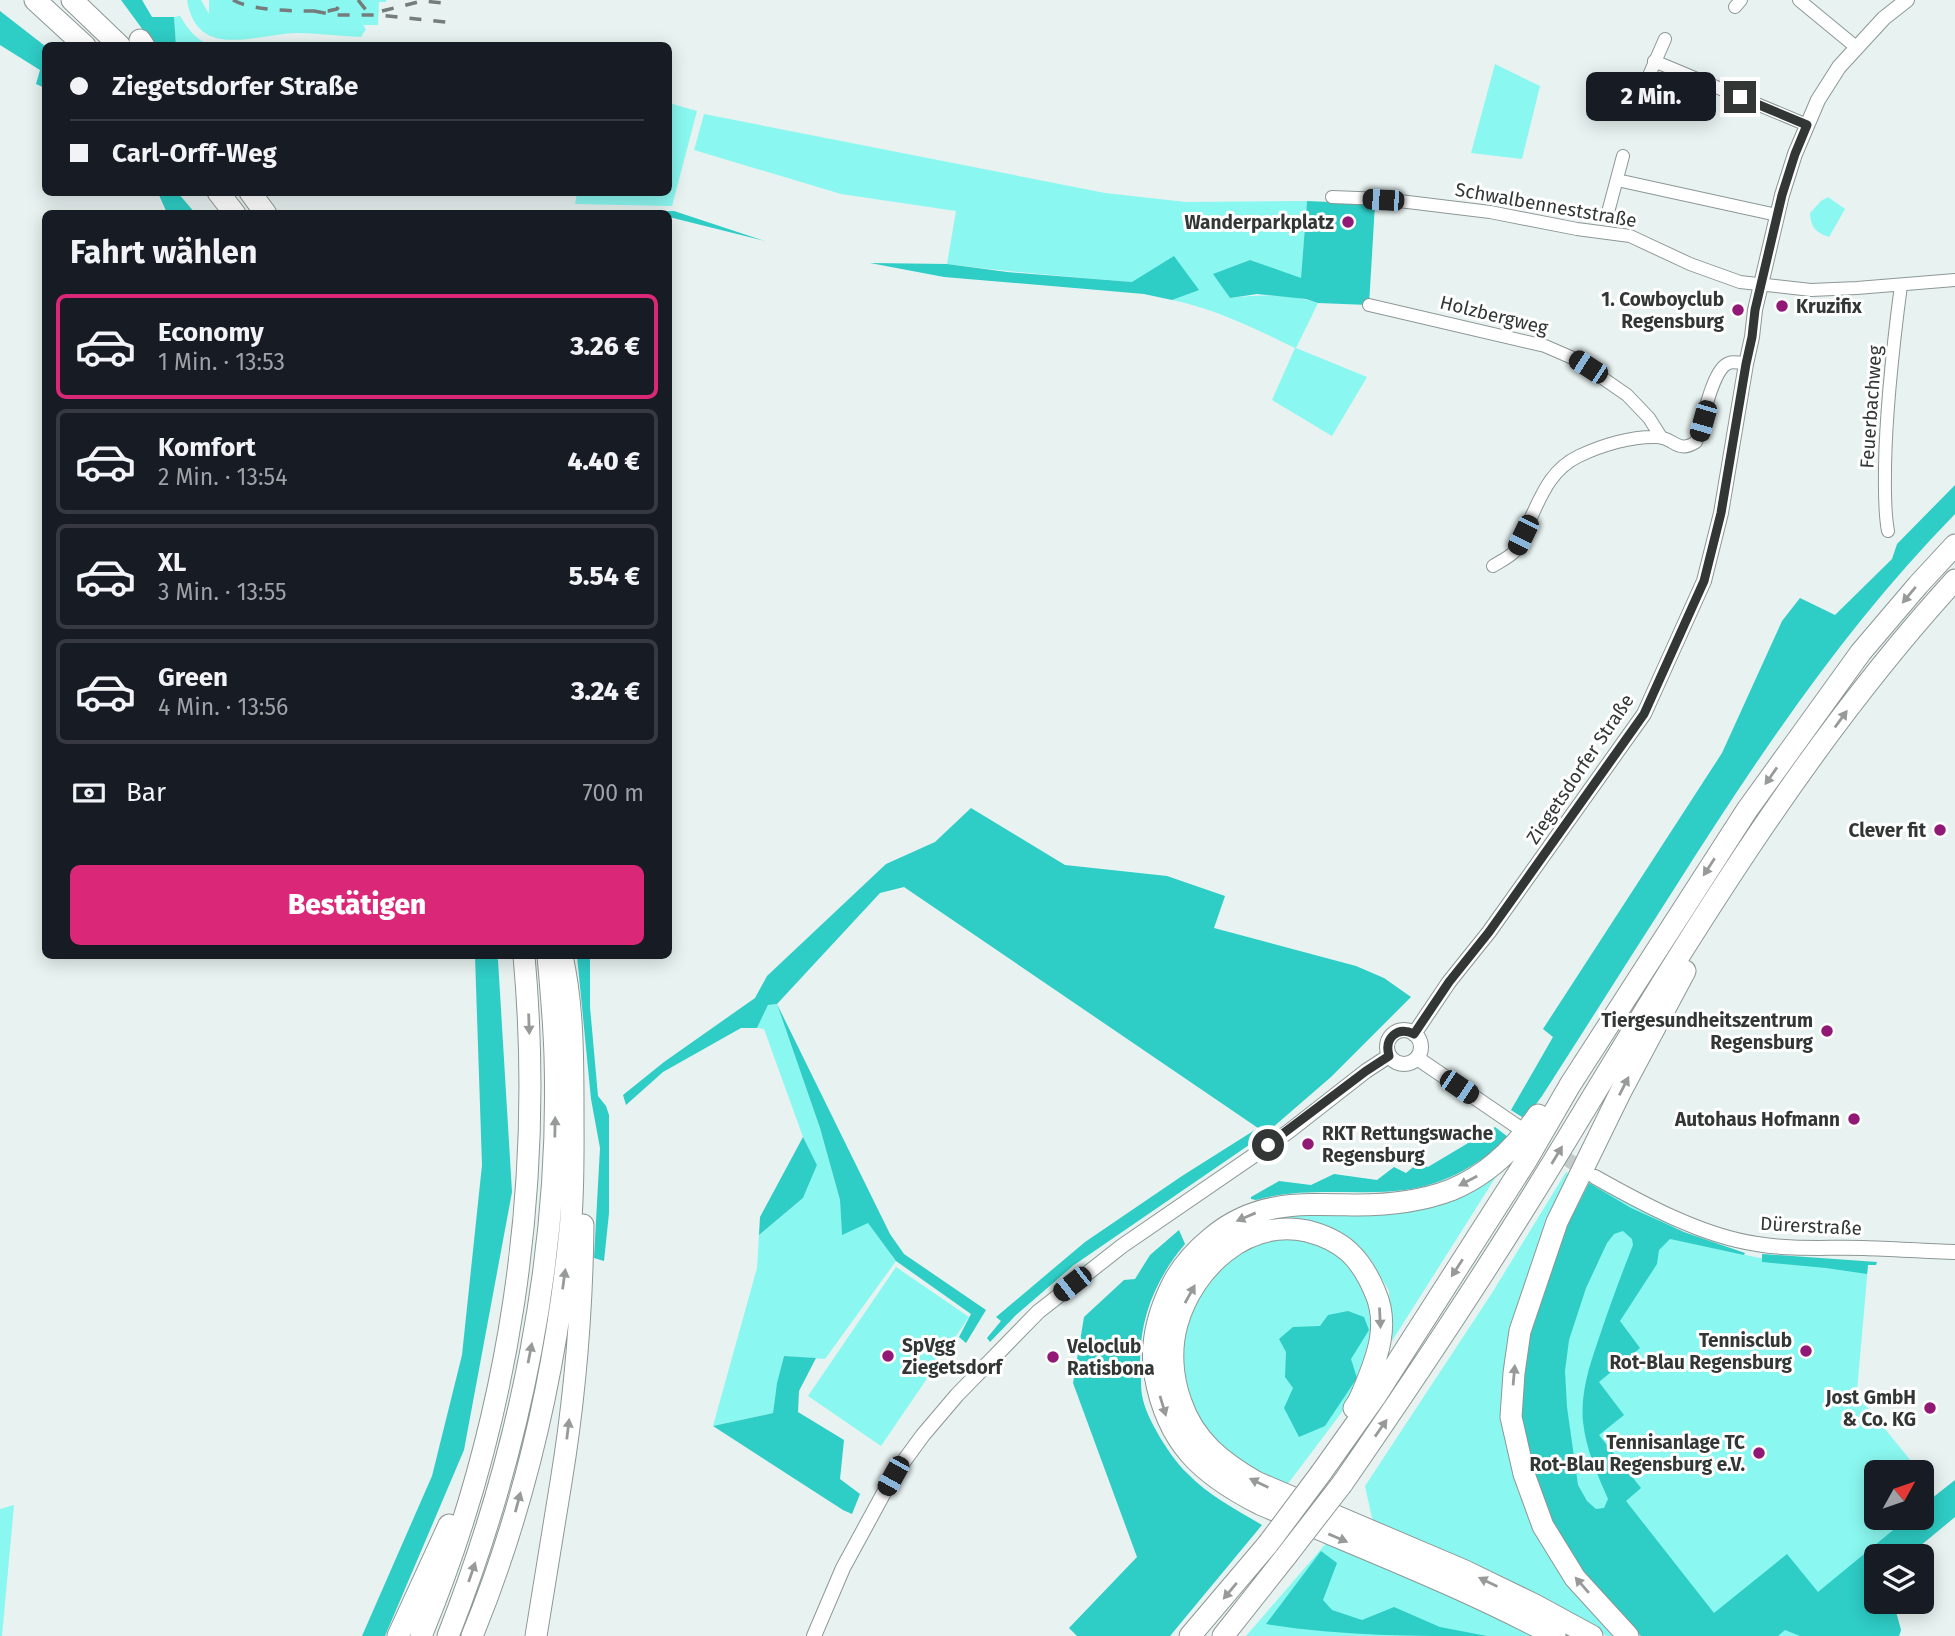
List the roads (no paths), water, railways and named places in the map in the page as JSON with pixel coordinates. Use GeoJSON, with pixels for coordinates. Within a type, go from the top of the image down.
{"type":"FeatureCollection","features":[{"type":"Feature","properties":{"kind":"highway"},"geometry":{"type":"LineString","coordinates":[[35,0],[81,42]]}},
{"type":"Feature","properties":{"kind":"highway"},"geometry":{"type":"LineString","coordinates":[[72,0],[132,42]]}},
{"type":"Feature","properties":{"kind":"highway"},"geometry":{"type":"LineString","coordinates":[[1190,1636],[1268,1544],[1375,1397],[1710,865],[1814,715],[1861,652],[1955,545]]}},
{"type":"Feature","properties":{"kind":"highway"},"geometry":{"type":"LineString","coordinates":[[1223,1636],[1342,1484],[1437,1344],[1731,875],[1773,813],[1876,672],[1955,580]]}},
{"type":"Feature","properties":{"kind":"highway"},"geometry":{"type":"LineString","coordinates":[[1628,1636],[1575,1578],[1543,1527],[1524,1474],[1511,1417],[1514,1373],[1520,1331],[1558,1222],[1621,1091],[1690,961],[1720,914],[1731,875]]}},
{"type":"Feature","properties":{"kind":"highway"},"geometry":{"type":"LineString","coordinates":[[421,1636],[451,1558],[475,1482],[502,1367],[514,1297],[526,1201],[530,1066],[524,959]]}},
{"type":"Feature","properties":{"kind":"highway"},"geometry":{"type":"LineString","coordinates":[[448,1636],[486,1530],[508,1457],[536,1321],[552,1188],[555,1131],[555,1056],[548,959]]}},
{"type":"Feature","properties":{"kind":"highway"},"geometry":{"type":"LineString","coordinates":[[472,1636],[494,1581],[514,1518],[538,1428],[550,1373],[570,1227],[573,1080],[569,1007],[562,959]]}},
{"type":"Feature","properties":{"kind":"highway"},"geometry":{"type":"LineString","coordinates":[[536,1636],[562,1480],[580,1316],[582,1182],[580,1129],[573,1080]]}},
{"type":"Feature","properties":{"kind":"highway"},"geometry":{"type":"LineString","coordinates":[[1555,1636],[1452,1587],[1261,1504],[1226,1485],[1203,1468],[1175,1434],[1158,1392],[1153,1363],[1159,1316],[1175,1279],[1202,1246],[1230,1224],[1274,1207],[1307,1203],[1359,1205],[1405,1201],[1451,1190],[1490,1168],[1522,1138],[1541,1112],[1570,1085]]}},
{"type":"Feature","properties":{"kind":"highway"},"geometry":{"type":"LineString","coordinates":[[1333,1453],[1334,1436],[1358,1403],[1374,1367],[1381,1319],[1377,1296],[1367,1272],[1338,1242],[1324,1235],[1302,1230],[1260,1232],[1240,1241],[1219,1256],[1203,1273],[1186,1300],[1177,1325],[1173,1346],[1174,1373],[1181,1403],[1210,1450],[1228,1466],[1256,1482],[1465,1571],[1592,1636]]}},
{"type":"Feature","properties":{"kind":"highway"},"geometry":{"type":"LineString","coordinates":[[398,1636],[452,1520],[475,1482]]}},
{"type":"Feature","properties":{"kind":"street"},"geometry":{"type":"LineString","coordinates":[[1799,0],[1856,47]]}},
{"type":"Feature","properties":{"kind":"street","name":"Ziegetsdorfer Straße"},"geometry":{"type":"LineString","coordinates":[[1414,1034],[1644,714],[1704,581],[1721,513],[1755,310],[1777,215],[1795,154],[1825,89],[1839,67],[1884,18],[1907,0]]}},
{"type":"Feature","properties":{"kind":"street"},"geometry":{"type":"LineString","coordinates":[[1636,105],[1665,39]]}},
{"type":"Feature","properties":{"kind":"street"},"geometry":{"type":"LineString","coordinates":[[1654,61],[1807,125]]}},
{"type":"Feature","properties":{"kind":"street"},"geometry":{"type":"LineString","coordinates":[[1608,216],[1623,156]]}},
{"type":"Feature","properties":{"kind":"street"},"geometry":{"type":"LineString","coordinates":[[1617,180],[1777,215]]}},
{"type":"Feature","properties":{"kind":"street","name":"Schwalbenneststraße"},"geometry":{"type":"LineString","coordinates":[[1332,197],[1490,212],[1630,236],[1690,264],[1741,282],[1811,290],[1955,280]]}},
{"type":"Feature","properties":{"kind":"street","name":"Feuerbachweg"},"geometry":{"type":"LineString","coordinates":[[1888,531],[1885,514],[1889,380],[1901,285]]}},
{"type":"Feature","properties":{"kind":"street","name":"Holzbergweg"},"geometry":{"type":"LineString","coordinates":[[1369,305],[1545,346],[1575,359],[1627,395],[1649,418],[1661,437]]}},
{"type":"Feature","properties":{"kind":"street"},"geometry":{"type":"LineString","coordinates":[[1493,566],[1515,552],[1544,487],[1558,471],[1577,456],[1612,444],[1661,437],[1680,447],[1689,447],[1696,442],[1715,379],[1721,368],[1731,362],[1746,364]]}},
{"type":"Feature","properties":{"kind":"street"},"geometry":{"type":"LineString","coordinates":[[1402,1031],[1414,1034],[1420,1045],[1417,1058],[1406,1064],[1389,1056],[1387,1049],[1391,1037],[1402,1031]]}},
{"type":"Feature","properties":{"kind":"street"},"geometry":{"type":"LineString","coordinates":[[814,1636],[843,1568],[893,1476],[957,1395],[1029,1321],[1088,1271],[1288,1132],[1389,1056]]}},
{"type":"Feature","properties":{"kind":"street"},"geometry":{"type":"LineString","coordinates":[[1417,1058],[1517,1127]]}},
{"type":"Feature","properties":{"kind":"street","name":"Dürerstraße"},"geometry":{"type":"LineString","coordinates":[[1595,1177],[1641,1203],[1667,1214],[1706,1230],[1754,1244],[1784,1248],[1955,1252]]}},
{"type":"Feature","properties":{"kind":"tunnel"},"geometry":{"type":"LineString","coordinates":[[1531,1136],[1587,1172]]}},
{"type":"Feature","properties":{"kind":"railway"},"geometry":{"type":"LineString","coordinates":[[233,0],[253,7],[292,11],[328,11],[337,9],[343,0]]}},
{"type":"Feature","properties":{"kind":"railway"},"geometry":{"type":"LineString","coordinates":[[358,0],[366,10],[375,15]]}},
{"type":"Feature","properties":{"kind":"railway"},"geometry":{"type":"LineString","coordinates":[[382,11],[422,1],[444,3]]}},
{"type":"Feature","properties":{"kind":"railway"},"geometry":{"type":"LineString","coordinates":[[314,11],[335,15],[379,15],[446,22]]}},
{"type":"Feature","properties":{"kind":"place","name":"Wanderparkplatz"},"geometry":{"type":"Point","coordinates":[1348,222]}},
{"type":"Feature","properties":{"kind":"place","name":"Kruzifix"},"geometry":{"type":"Point","coordinates":[1782,306]}},
{"type":"Feature","properties":{"kind":"place","name":"1. Cowboyclub Regensburg"},"geometry":{"type":"Point","coordinates":[1738,310]}},
{"type":"Feature","properties":{"kind":"place","name":"Clever fit"},"geometry":{"type":"Point","coordinates":[1940,830]}},
{"type":"Feature","properties":{"kind":"place","name":"Tiergesundheitszentrum Regensburg"},"geometry":{"type":"Point","coordinates":[1827,1031]}},
{"type":"Feature","properties":{"kind":"place","name":"Autohaus Hofmann"},"geometry":{"type":"Point","coordinates":[1854,1119]}},
{"type":"Feature","properties":{"kind":"place","name":"RKT Rettungswache Regensburg"},"geometry":{"type":"Point","coordinates":[1308,1144]}},
{"type":"Feature","properties":{"kind":"place","name":"Tennisclub Rot-Blau Regensburg"},"geometry":{"type":"Point","coordinates":[1806,1351]}},
{"type":"Feature","properties":{"kind":"place","name":"SpVgg Ziegetsdorf"},"geometry":{"type":"Point","coordinates":[888,1356]}},
{"type":"Feature","properties":{"kind":"place","name":"Veloclub Ratisbona"},"geometry":{"type":"Point","coordinates":[1053,1357]}},
{"type":"Feature","properties":{"kind":"place","name":"Jost GmbH & Co. KG"},"geometry":{"type":"Point","coordinates":[1930,1408]}},
{"type":"Feature","properties":{"kind":"place","name":"Tennisanlage TC Rot-Blau Regensburg e.V."},"geometry":{"type":"Point","coordinates":[1759,1453]}}]}
